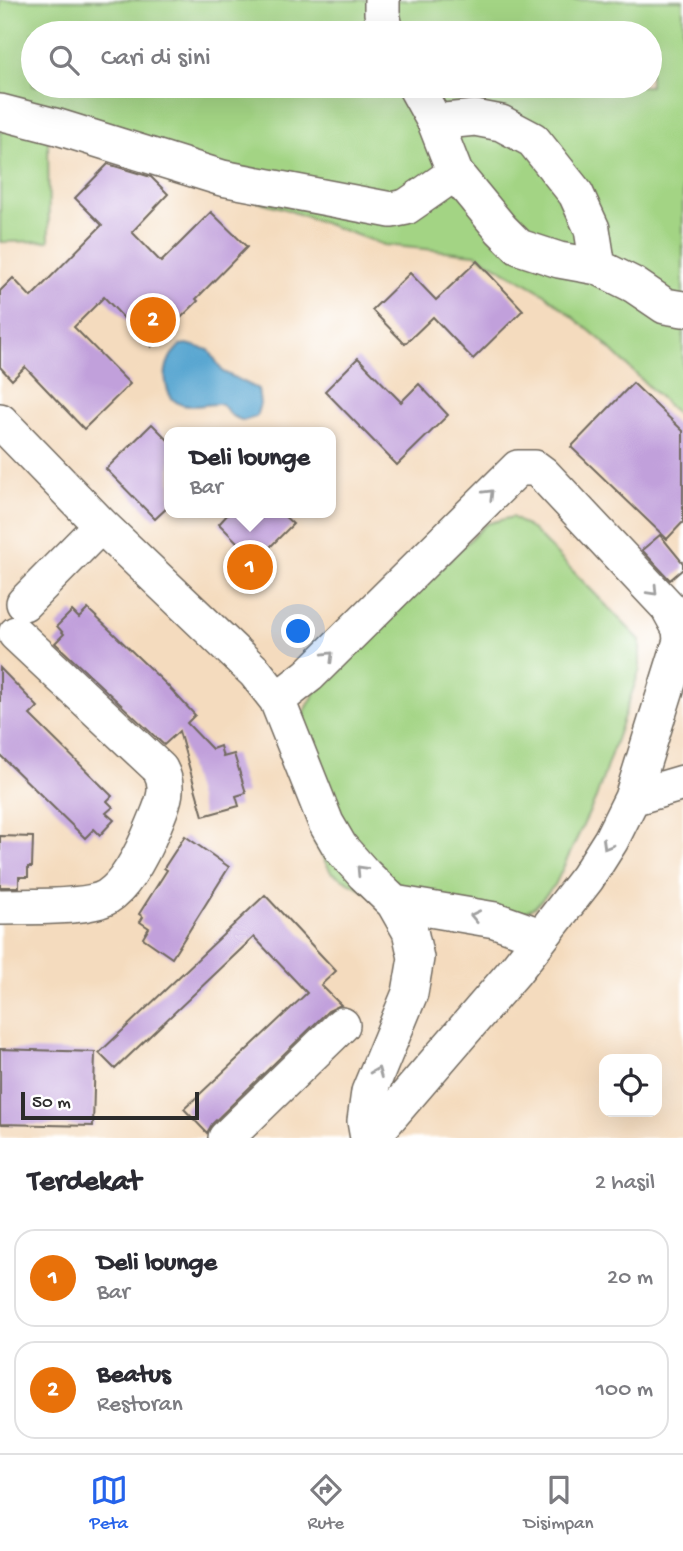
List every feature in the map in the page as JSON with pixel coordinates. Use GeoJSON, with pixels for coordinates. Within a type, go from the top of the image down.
{"type":"FeatureCollection","features":[{"type":"Feature","properties":{"kind":"street"},"geometry":{"type":"LineString","coordinates":[[382,0],[384,21]]}},
{"type":"Feature","properties":{"kind":"street"},"geometry":{"type":"LineString","coordinates":[[422,98],[435,122],[455,173],[519,247],[559,260],[598,267],[634,285],[665,306],[683,309]]}},
{"type":"Feature","properties":{"kind":"street"},"geometry":{"type":"LineString","coordinates":[[0,112],[58,127],[222,178],[391,210],[406,207],[455,173]]}},
{"type":"Feature","properties":{"kind":"street"},"geometry":{"type":"LineString","coordinates":[[435,122],[475,118],[501,123],[533,140],[576,194],[592,229],[598,267]]}},
{"type":"Feature","properties":{"kind":"street"},"geometry":{"type":"LineString","coordinates":[[0,421],[101,525],[255,672],[277,700],[327,823],[340,847],[394,903],[410,931],[416,958],[410,993],[369,1092],[365,1121],[369,1138]]}},
{"type":"Feature","properties":{"kind":"street"},"geometry":{"type":"LineString","coordinates":[[277,700],[309,675],[518,468],[535,468],[543,474],[668,607],[680,628],[681,641],[632,798],[611,840],[587,878],[514,972],[369,1138]]}},
{"type":"Feature","properties":{"kind":"street"},"geometry":{"type":"LineString","coordinates":[[0,907],[85,903],[106,898],[120,886],[145,847],[164,802],[167,788],[160,769],[10,617],[101,525]]}},
{"type":"Feature","properties":{"kind":"street"},"geometry":{"type":"LineString","coordinates":[[632,798],[683,783]]}},
{"type":"Feature","properties":{"kind":"street"},"geometry":{"type":"LineString","coordinates":[[394,903],[483,918],[540,936]]}},
{"type":"Feature","properties":{"kind":"street"},"geometry":{"type":"LineString","coordinates":[[226,1138],[342,1025]]}},
{"type":"Feature","properties":{"kind":"green space"},"geometry":{"type":"Polygon","coordinates":[[[0,0],[683,0],[683,420],[601,340],[545,294],[475,254],[384,245],[282,208],[0,120],[0,0]]]}},
{"type":"Feature","properties":{"kind":"green space"},"geometry":{"type":"Polygon","coordinates":[[[48,130],[49,241],[0,242],[0,131],[48,130]]]}},
{"type":"Feature","properties":{"kind":"green space"},"geometry":{"type":"Polygon","coordinates":[[[512,517],[533,530],[640,640],[640,669],[596,798],[555,885],[535,907],[505,921],[388,904],[331,872],[315,843],[307,781],[294,731],[317,689],[486,524],[512,517]]]}},
{"type":"Feature","properties":{"kind":"water"},"geometry":{"type":"Polygon","coordinates":[[[187,344],[209,350],[223,372],[258,389],[260,404],[256,417],[243,421],[232,416],[222,404],[188,406],[172,398],[166,385],[167,364],[180,345],[187,344]]]}},
{"type":"Feature","properties":{"kind":"building"},"geometry":{"type":"Polygon","coordinates":[[[108,164],[151,177],[168,194],[132,232],[161,262],[211,212],[247,247],[151,347],[104,297],[74,327],[130,384],[84,429],[25,367],[12,380],[0,367],[0,291],[13,278],[31,297],[102,225],[75,198],[108,164]]]}},
{"type":"Feature","properties":{"kind":"building"},"geometry":{"type":"Polygon","coordinates":[[[477,261],[523,310],[473,359],[433,317],[405,344],[372,310],[410,273],[436,300],[477,261]]]}},
{"type":"Feature","properties":{"kind":"building"},"geometry":{"type":"Polygon","coordinates":[[[358,358],[401,402],[419,384],[448,415],[397,465],[325,391],[358,358]]]}},
{"type":"Feature","properties":{"kind":"building"},"geometry":{"type":"Polygon","coordinates":[[[633,383],[683,431],[683,522],[667,539],[571,447],[633,383]]]}},
{"type":"Feature","properties":{"kind":"building"},"geometry":{"type":"Polygon","coordinates":[[[152,424],[164,436],[164,511],[155,519],[106,469],[152,424]]]}},
{"type":"Feature","properties":{"kind":"building"},"geometry":{"type":"Polygon","coordinates":[[[224,518],[286,518],[293,524],[256,561],[219,524],[224,518]]]}},
{"type":"Feature","properties":{"kind":"building"},"geometry":{"type":"Polygon","coordinates":[[[660,535],[683,563],[683,569],[670,580],[642,550],[660,535]]]}},
{"type":"Feature","properties":{"kind":"building"},"geometry":{"type":"Polygon","coordinates":[[[88,609],[195,715],[187,723],[212,749],[220,746],[223,757],[234,754],[246,793],[236,796],[239,806],[203,816],[179,731],[164,745],[55,643],[64,634],[57,626],[72,611],[79,618],[88,609]]]}},
{"type":"Feature","properties":{"kind":"building"},"geometry":{"type":"Polygon","coordinates":[[[0,668],[38,707],[30,715],[112,796],[107,801],[113,807],[106,813],[114,820],[100,835],[94,829],[85,838],[0,755],[0,668]]]}},
{"type":"Feature","properties":{"kind":"building"},"geometry":{"type":"Polygon","coordinates":[[[0,836],[33,837],[32,867],[28,867],[28,877],[19,877],[19,887],[0,887],[0,836]]]}},
{"type":"Feature","properties":{"kind":"building"},"geometry":{"type":"Polygon","coordinates":[[[185,836],[229,867],[172,958],[143,938],[149,928],[140,922],[143,917],[139,914],[185,836]]]}},
{"type":"Feature","properties":{"kind":"building"},"geometry":{"type":"Polygon","coordinates":[[[265,895],[336,971],[321,985],[341,1005],[328,1011],[212,1124],[207,1133],[184,1109],[307,993],[254,937],[115,1069],[99,1053],[265,895]]]}},
{"type":"Feature","properties":{"kind":"building"},"geometry":{"type":"Polygon","coordinates":[[[0,1049],[95,1052],[93,1126],[0,1124],[0,1049]]]}},
{"type":"Feature","properties":{"kind":"place","name":"Beatus"},"geometry":{"type":"Point","coordinates":[153,320]}},
{"type":"Feature","properties":{"kind":"place","name":"Deli lounge"},"geometry":{"type":"Point","coordinates":[250,567]}}]}
